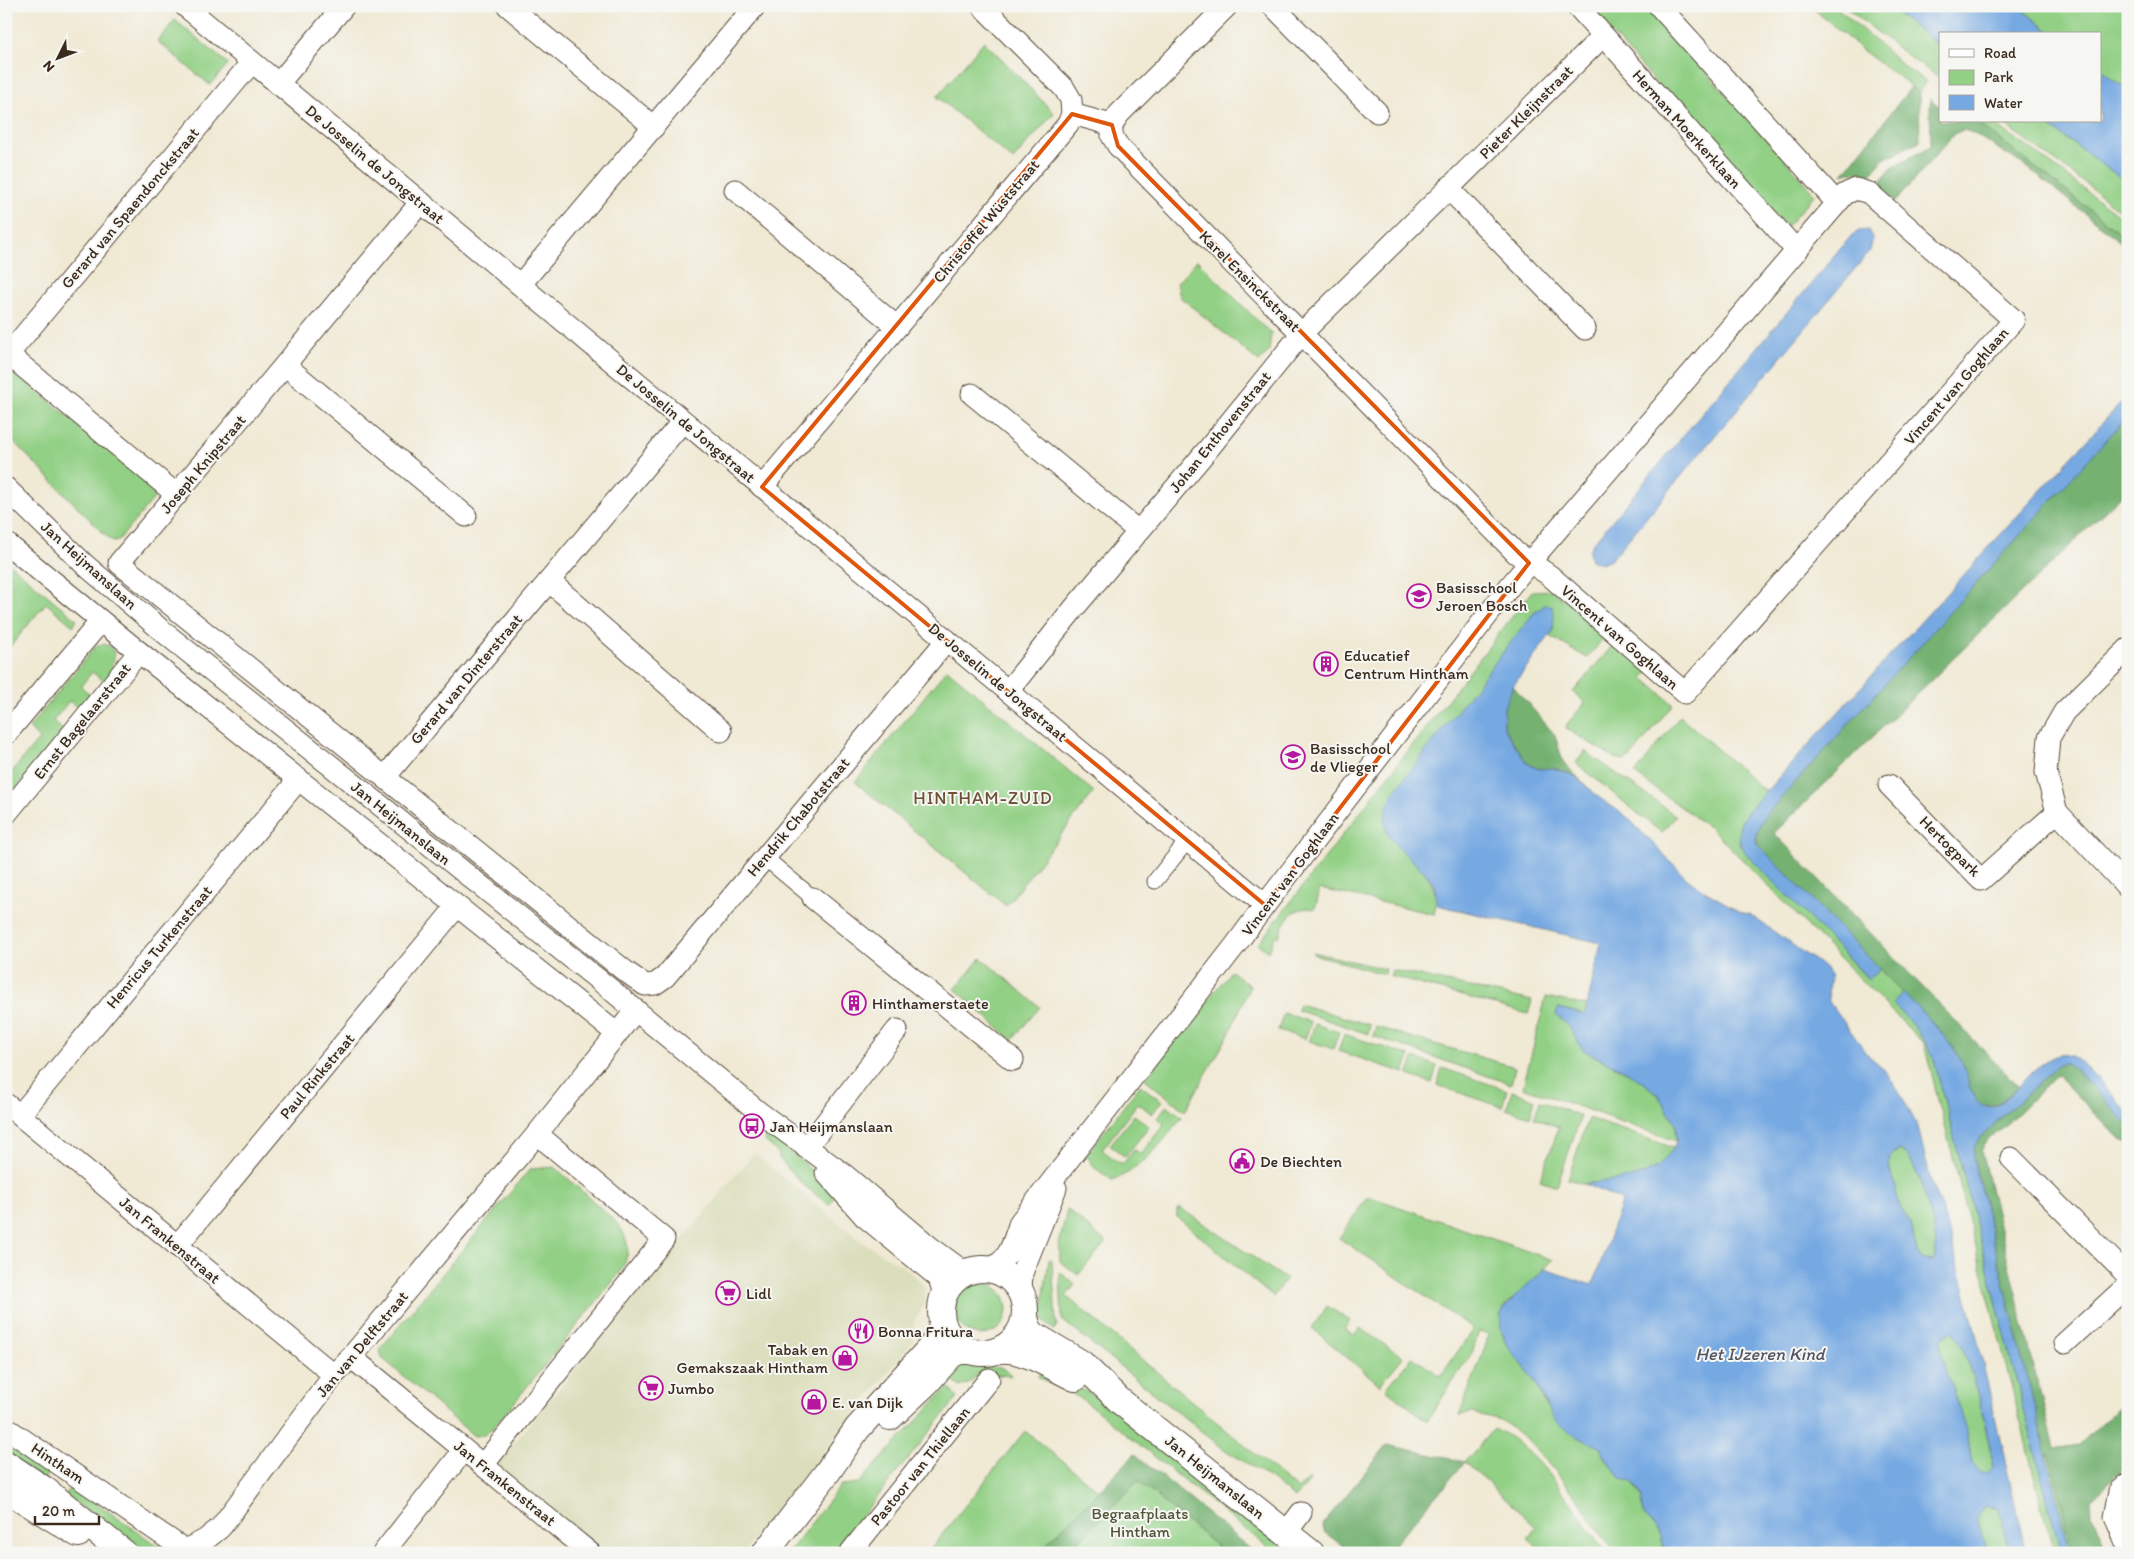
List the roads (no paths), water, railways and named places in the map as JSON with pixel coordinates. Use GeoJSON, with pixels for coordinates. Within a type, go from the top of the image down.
{"type":"FeatureCollection","features":[{"type":"Feature","properties":{"kind":"street","name":"De Josselin de Jongstraat"},"geometry":{"type":"LineString","coordinates":[[185,6],[1265,905]]}},
{"type":"Feature","properties":{"kind":"street"},"geometry":{"type":"LineString","coordinates":[[278,84],[344,6]]}},
{"type":"Feature","properties":{"kind":"street"},"geometry":{"type":"LineString","coordinates":[[508,6],[654,127]]}},
{"type":"Feature","properties":{"kind":"street"},"geometry":{"type":"LineString","coordinates":[[520,285],[755,6]]}},
{"type":"Feature","properties":{"kind":"street"},"geometry":{"type":"LineString","coordinates":[[982,6],[1064,88],[1071,100],[1072,114],[1112,125],[1119,114],[1227,6]]}},
{"type":"Feature","properties":{"kind":"street"},"geometry":{"type":"LineString","coordinates":[[1274,6],[1377,112]]}},
{"type":"Feature","properties":{"kind":"street","name":"Herman Moerkerklaan"},"geometry":{"type":"LineString","coordinates":[[1577,6],[1797,251]]}},
{"type":"Feature","properties":{"kind":"street"},"geometry":{"type":"LineString","coordinates":[[1660,6],[1837,203]]}},
{"type":"Feature","properties":{"kind":"street","name":"Pieter Kleijnstraat"},"geometry":{"type":"LineString","coordinates":[[1302,333],[1603,36]]}},
{"type":"Feature","properties":{"kind":"street","name":"Gerard van Spaendonckstraat"},"geometry":{"type":"LineString","coordinates":[[8,356],[252,62]]}},
{"type":"Feature","properties":{"kind":"street","name":"Christoffel Wüststraat"},"geometry":{"type":"LineString","coordinates":[[762,487],[1068,124],[1072,114]]}},
{"type":"Feature","properties":{"kind":"street","name":"Karel Ensinckstraat"},"geometry":{"type":"LineString","coordinates":[[1112,125],[1112,136],[1118,146],[1516,552],[1529,563]]}},
{"type":"Feature","properties":{"kind":"street"},"geometry":{"type":"LineString","coordinates":[[1448,188],[1585,329]]}},
{"type":"Feature","properties":{"kind":"street","name":"Vincent van Goghlaan"},"geometry":{"type":"LineString","coordinates":[[981,1269],[997,1266],[1004,1261],[1010,1251],[1020,1222],[1529,563],[1845,194],[1856,189],[1869,193],[2014,320],[1685,693],[1549,576],[1529,563]]}},
{"type":"Feature","properties":{"kind":"street"},"geometry":{"type":"LineString","coordinates":[[735,190],[897,327]]}},
{"type":"Feature","properties":{"kind":"street","name":"Joseph Knipstraat"},"geometry":{"type":"LineString","coordinates":[[119,563],[178,495],[421,202]]}},
{"type":"Feature","properties":{"kind":"street","name":"Johan Enthovenstraat"},"geometry":{"type":"LineString","coordinates":[[1008,691],[1302,333]]}},
{"type":"Feature","properties":{"kind":"street"},"geometry":{"type":"LineString","coordinates":[[8,356],[178,495]]}},
{"type":"Feature","properties":{"kind":"street"},"geometry":{"type":"LineString","coordinates":[[285,365],[466,516]]}},
{"type":"Feature","properties":{"kind":"street"},"geometry":{"type":"LineString","coordinates":[[972,394],[1138,531]]}},
{"type":"Feature","properties":{"kind":"street","name":"Gerard van Dinterstraat"},"geometry":{"type":"LineString","coordinates":[[385,777],[683,420]]}},
{"type":"Feature","properties":{"kind":"street","name":"Jan Heijmanslaan"},"geometry":{"type":"LineString","coordinates":[[8,493],[84,564],[166,634],[806,1148],[846,1176],[960,1269],[981,1269]]}},
{"type":"Feature","properties":{"kind":"street","name":"Jan Heijmanslaan"},"geometry":{"type":"LineString","coordinates":[[6,543],[139,652],[616,1033]]}},
{"type":"Feature","properties":{"kind":"street","name":"Jan Heijmanslaan"},"geometry":{"type":"LineString","coordinates":[[119,563],[625,971],[645,985]]}},
{"type":"Feature","properties":{"kind":"street"},"geometry":{"type":"LineString","coordinates":[[549,581],[722,731]]}},
{"type":"Feature","properties":{"kind":"street"},"geometry":{"type":"LineString","coordinates":[[6,734],[101,621]]}},
{"type":"Feature","properties":{"kind":"street","name":"Hendrik Chabotstraat"},"geometry":{"type":"LineString","coordinates":[[645,985],[654,984],[665,977],[946,640]]}},
{"type":"Feature","properties":{"kind":"street"},"geometry":{"type":"LineString","coordinates":[[2128,649],[2064,712],[2049,738],[2046,772],[2057,812],[2128,888]]}},
{"type":"Feature","properties":{"kind":"street","name":"Ernst Bagelaarstraat"},"geometry":{"type":"LineString","coordinates":[[6,814],[139,652]]}},
{"type":"Feature","properties":{"kind":"street","name":"Henricus Turkenstraat"},"geometry":{"type":"LineString","coordinates":[[13,1110],[299,779]]}},
{"type":"Feature","properties":{"kind":"street","name":"Hertogpark"},"geometry":{"type":"LineString","coordinates":[[1889,785],[1981,880],[2057,812]]}},
{"type":"Feature","properties":{"kind":"street"},"geometry":{"type":"LineString","coordinates":[[1155,881],[1188,840]]}},
{"type":"Feature","properties":{"kind":"street"},"geometry":{"type":"LineString","coordinates":[[764,857],[1013,1060]]}},
{"type":"Feature","properties":{"kind":"street","name":"Paul Rinkstraat"},"geometry":{"type":"LineString","coordinates":[[177,1246],[458,906]]}},
{"type":"Feature","properties":{"kind":"street","name":"Jan van Delftstraat"},"geometry":{"type":"LineString","coordinates":[[185,1550],[204,1540],[220,1528],[334,1375],[537,1134],[636,1010]]}},
{"type":"Feature","properties":{"kind":"street"},"geometry":{"type":"LineString","coordinates":[[806,1148],[897,1030]]}},
{"type":"Feature","properties":{"kind":"street","name":"Jan Frankenstraat"},"geometry":{"type":"LineString","coordinates":[[13,1110],[334,1375]]}},
{"type":"Feature","properties":{"kind":"street"},"geometry":{"type":"LineString","coordinates":[[483,1465],[664,1240],[537,1134]]}},
{"type":"Feature","properties":{"kind":"street","name":"Jan Heijmanslaan"},"geometry":{"type":"LineString","coordinates":[[806,1148],[865,1216],[939,1278],[944,1294]]}},
{"type":"Feature","properties":{"kind":"street"},"geometry":{"type":"LineString","coordinates":[[2011,1158],[2128,1276]]}},
{"type":"Feature","properties":{"kind":"street","name":"Vincent van Goghlaan"},"geometry":{"type":"LineString","coordinates":[[1021,1290],[1022,1273],[1068,1160]]}},
{"type":"Feature","properties":{"kind":"street"},"geometry":{"type":"LineString","coordinates":[[765,1553],[826,1474],[857,1429],[933,1345],[940,1333],[942,1323],[941,1303],[944,1294],[956,1279],[981,1269],[1001,1273],[1013,1281],[1021,1290],[1024,1299],[1025,1316],[1018,1336],[1010,1344],[999,1350],[988,1353],[958,1352],[946,1360],[926,1383],[826,1474]]}},
{"type":"Feature","properties":{"kind":"street"},"geometry":{"type":"LineString","coordinates":[[2066,1343],[2128,1285]]}},
{"type":"Feature","properties":{"kind":"street","name":"Jan Heijmanslaan"},"geometry":{"type":"LineString","coordinates":[[1025,1316],[1027,1326],[1032,1334],[1081,1363],[1120,1401]]}},
{"type":"Feature","properties":{"kind":"street"},"geometry":{"type":"LineString","coordinates":[[942,1323],[957,1346],[968,1351]]}},
{"type":"Feature","properties":{"kind":"street","name":"Jan Heijmanslaan"},"geometry":{"type":"LineString","coordinates":[[999,1350],[1028,1354],[1120,1401],[1293,1523],[1310,1553]]}},
{"type":"Feature","properties":{"kind":"street","name":"Jan Frankenstraat"},"geometry":{"type":"LineString","coordinates":[[351,1357],[590,1553]]}},
{"type":"Feature","properties":{"kind":"street","name":"Pastoor van Thiellaan"},"geometry":{"type":"LineString","coordinates":[[850,1553],[989,1379]]}},
{"type":"Feature","properties":{"kind":"street","name":"Hintham"},"geometry":{"type":"LineString","coordinates":[[6,1428],[185,1550]]}},
{"type":"Feature","properties":{"kind":"street"},"geometry":{"type":"LineString","coordinates":[[383,1553],[464,1450]]}},
{"type":"Feature","properties":{"kind":"street","name":"Hintham"},"geometry":{"type":"LineString","coordinates":[[6,1464],[45,1490],[124,1553]]}},
{"type":"Feature","properties":{"kind":"street"},"geometry":{"type":"LineString","coordinates":[[2128,1484],[2120,1491],[2115,1517],[2128,1547]]}},
{"type":"Feature","properties":{"kind":"street"},"geometry":{"type":"LineString","coordinates":[[6,1490],[111,1553]]}},
{"type":"Feature","properties":{"kind":"water"},"geometry":{"type":"Polygon","coordinates":[[[1888,6],[2017,6],[2050,32],[1939,32],[1939,46],[1888,6]]]}},
{"type":"Feature","properties":{"kind":"water"},"geometry":{"type":"Polygon","coordinates":[[[2102,71],[2128,90],[2128,183],[2043,122],[2102,122],[2102,71]]]}},
{"type":"Feature","properties":{"kind":"water"},"geometry":{"type":"Polygon","coordinates":[[[1868,230],[1873,238],[1870,251],[1611,560],[1601,564],[1591,560],[1589,551],[1594,542],[1852,235],[1859,231],[1868,230]]]}},
{"type":"Feature","properties":{"kind":"water"},"geometry":{"type":"Polygon","coordinates":[[[2128,395],[2128,416],[1763,818],[1756,834],[1756,842],[1880,969],[1869,979],[1747,855],[1739,837],[1742,821],[1749,810],[2128,395]]]}},
{"type":"Feature","properties":{"kind":"water","name":"Het IJzeren Kind"},"geometry":{"type":"Polygon","coordinates":[[[1546,604],[1552,607],[1554,614],[1553,631],[1513,686],[1504,707],[1504,729],[1528,764],[1539,769],[1554,768],[1575,776],[1601,799],[1627,817],[1686,877],[1706,892],[1743,913],[1749,914],[1818,963],[1830,974],[1829,1002],[1869,1056],[1882,1067],[1899,1091],[1918,1127],[1931,1182],[1947,1224],[1976,1333],[2026,1553],[2011,1553],[1998,1510],[1987,1506],[1979,1515],[1978,1521],[1988,1553],[1666,1553],[1656,1528],[1644,1516],[1642,1496],[1632,1482],[1621,1478],[1604,1457],[1600,1447],[1572,1434],[1557,1422],[1532,1377],[1507,1344],[1501,1325],[1503,1311],[1545,1269],[1593,1285],[1622,1200],[1584,1184],[1631,1178],[1646,1173],[1658,1167],[1674,1148],[1676,1141],[1676,1124],[1658,1095],[1627,1072],[1583,1050],[1569,1026],[1556,1015],[1558,1008],[1585,1015],[1601,943],[1437,905],[1435,888],[1431,880],[1399,849],[1388,834],[1385,817],[1393,793],[1533,614],[1546,604]],[[1898,1150],[1890,1156],[1889,1166],[1900,1207],[1911,1225],[1917,1253],[1921,1259],[1933,1261],[1936,1253],[1936,1241],[1924,1192],[1913,1164],[1904,1152],[1898,1150]],[[1952,1331],[1943,1336],[1941,1354],[1967,1433],[1972,1463],[1980,1473],[1986,1473],[1994,1466],[1983,1416],[1965,1353],[1952,1331]]]}},
{"type":"Feature","properties":{"kind":"water"},"geometry":{"type":"Polygon","coordinates":[[[1903,993],[1948,1041],[1962,1064],[1974,1098],[1983,1106],[1993,1106],[2004,1100],[2036,1069],[2059,1055],[2071,1056],[2084,1065],[2128,1112],[2128,1124],[2073,1067],[2065,1063],[2057,1066],[1979,1138],[1974,1148],[1973,1159],[2071,1553],[2061,1553],[1933,1056],[1915,1028],[1892,1003],[1903,993]]]}},
{"type":"Feature","properties":{"kind":"place","name":"Basisschool Jeroen Bosch"},"geometry":{"type":"Point","coordinates":[1419,596]}},
{"type":"Feature","properties":{"kind":"place","name":"Educatief Centrum Hintham"},"geometry":{"type":"Point","coordinates":[1326,664]}},
{"type":"Feature","properties":{"kind":"place","name":"Basisschool de Vlieger"},"geometry":{"type":"Point","coordinates":[1293,757]}},
{"type":"Feature","properties":{"kind":"place","name":"Hinthamerstaete"},"geometry":{"type":"Point","coordinates":[854,1003]}},
{"type":"Feature","properties":{"kind":"place","name":"Jan Heijmanslaan"},"geometry":{"type":"Point","coordinates":[752,1126]}},
{"type":"Feature","properties":{"kind":"place","name":"De Biechten"},"geometry":{"type":"Point","coordinates":[1242,1161]}},
{"type":"Feature","properties":{"kind":"place","name":"Lidl"},"geometry":{"type":"Point","coordinates":[728,1293]}},
{"type":"Feature","properties":{"kind":"place","name":"Bonna Fritura"},"geometry":{"type":"Point","coordinates":[861,1331]}},
{"type":"Feature","properties":{"kind":"place","name":"Tabak en Gemakszaak Hintham"},"geometry":{"type":"Point","coordinates":[845,1358]}},
{"type":"Feature","properties":{"kind":"place","name":"Jumbo"},"geometry":{"type":"Point","coordinates":[651,1388]}},
{"type":"Feature","properties":{"kind":"place","name":"E. van Dijk"},"geometry":{"type":"Point","coordinates":[814,1402]}},
{"type":"Feature","properties":{"kind":"district","name":"HINTHAM-ZUID"},"geometry":{"type":"Point","coordinates":[983,798]}},
{"type":"Feature","properties":{"kind":"park label","name":"Begraafplaats Hintham"},"geometry":{"type":"Point","coordinates":[1140,1522]}}]}
